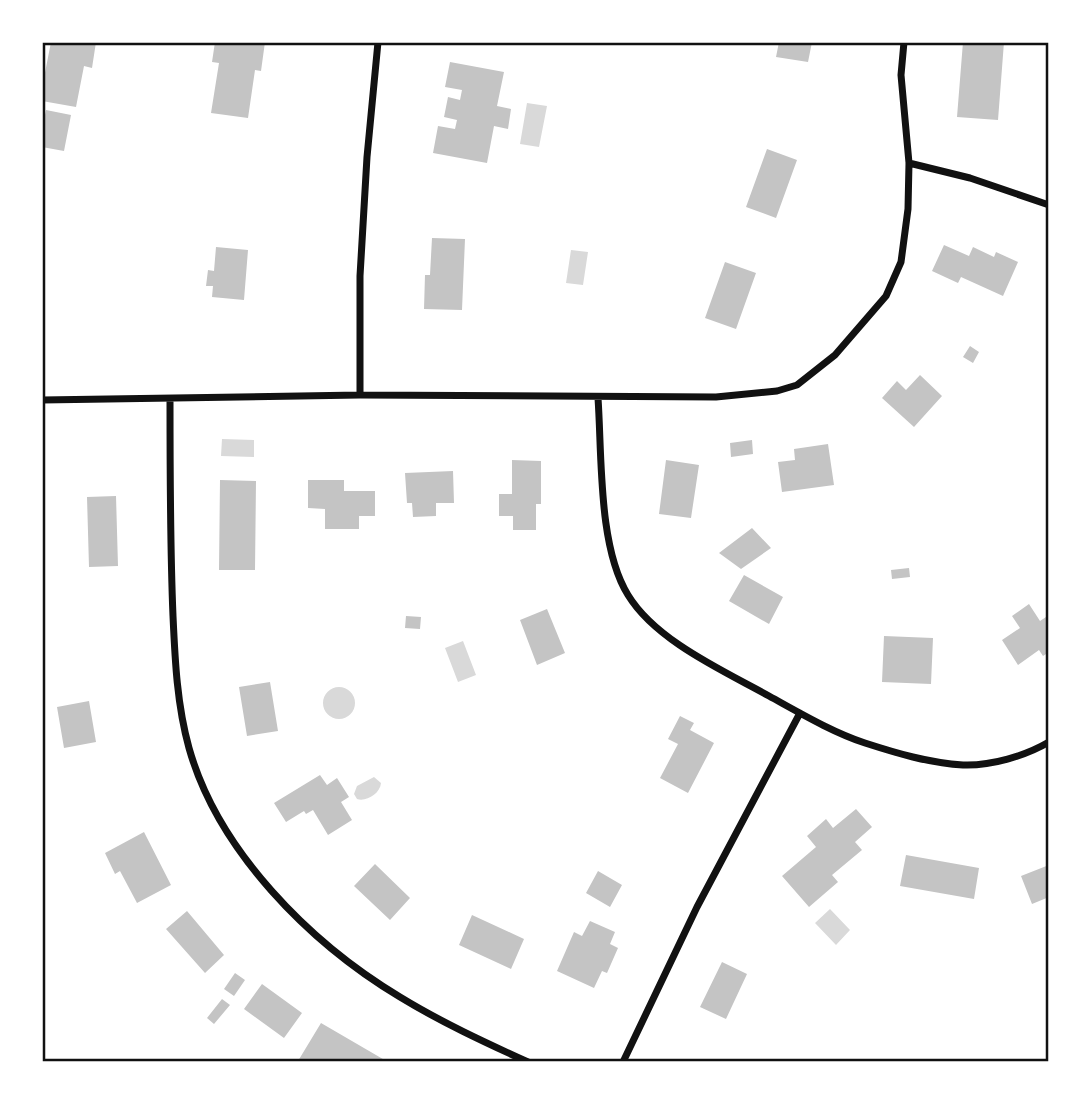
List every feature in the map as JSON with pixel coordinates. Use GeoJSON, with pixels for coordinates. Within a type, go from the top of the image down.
{"type":"FeatureCollection","features":[{"type":"Feature","properties":{"kind":"street"},"geometry":{"type":"LineString","coordinates":[[360,395],[360,276],[366,170],[378,42]]}},
{"type":"Feature","properties":{"kind":"street"},"geometry":{"type":"LineString","coordinates":[[42,400],[360,395],[716,397],[777,391],[797,385],[835,355],[886,296],[901,262],[908,209],[909,163],[901,75],[904,42]]}},
{"type":"Feature","properties":{"kind":"street"},"geometry":{"type":"LineString","coordinates":[[909,163],[970,178],[1049,205]]}},
{"type":"Feature","properties":{"kind":"street"},"geometry":{"type":"LineString","coordinates":[[598,398],[607,530],[614,561],[628,595],[647,617],[677,644],[800,713],[862,742],[924,760],[966,765],[1007,759],[1032,752],[1049,742]]}},
{"type":"Feature","properties":{"kind":"street"},"geometry":{"type":"LineString","coordinates":[[170,399],[171,563],[176,673],[189,747],[208,799],[248,862],[301,921],[333,949],[397,996],[447,1024],[528,1062]]}},
{"type":"Feature","properties":{"kind":"street"},"geometry":{"type":"LineString","coordinates":[[623,1062],[697,907],[800,713]]}},
{"type":"Feature","properties":{"kind":"shaded area"},"geometry":{"type":"Polygon","coordinates":[[[527,103],[547,106],[539,147],[520,144],[527,103]]]}},
{"type":"Feature","properties":{"kind":"shaded area"},"geometry":{"type":"Polygon","coordinates":[[[571,250],[588,252],[583,285],[566,283],[571,250]]]}},
{"type":"Feature","properties":{"kind":"shaded area"},"geometry":{"type":"Polygon","coordinates":[[[222,439],[254,440],[254,457],[221,456],[222,439]]]}},
{"type":"Feature","properties":{"kind":"shaded area"},"geometry":{"type":"Polygon","coordinates":[[[463,641],[476,675],[458,682],[445,648],[463,641]]]}},
{"type":"Feature","properties":{"kind":"shaded area"},"geometry":{"type":"Polygon","coordinates":[[[339,687],[350,692],[355,703],[350,714],[339,719],[328,714],[323,703],[328,692],[339,687]]]}},
{"type":"Feature","properties":{"kind":"shaded area"},"geometry":{"type":"Polygon","coordinates":[[[374,777],[381,783],[378,791],[368,798],[357,799],[354,794],[357,786],[374,777]]]}},
{"type":"Feature","properties":{"kind":"shaded area"},"geometry":{"type":"Polygon","coordinates":[[[830,909],[850,930],[836,945],[815,923],[830,909]]]}},
{"type":"Feature","properties":{"kind":"building"},"geometry":{"type":"Polygon","coordinates":[[[51,42],[96,42],[92,68],[84,66],[76,107],[42,101],[51,42]]]}},
{"type":"Feature","properties":{"kind":"building"},"geometry":{"type":"Polygon","coordinates":[[[215,42],[265,42],[261,71],[255,70],[248,118],[211,113],[219,63],[212,62],[215,42]]]}},
{"type":"Feature","properties":{"kind":"building"},"geometry":{"type":"Polygon","coordinates":[[[779,42],[812,42],[808,62],[776,57],[779,42]]]}},
{"type":"Feature","properties":{"kind":"building"},"geometry":{"type":"Polygon","coordinates":[[[963,42],[1004,42],[998,120],[957,117],[963,42]]]}},
{"type":"Feature","properties":{"kind":"building"},"geometry":{"type":"Polygon","coordinates":[[[450,62],[504,72],[497,106],[511,109],[508,129],[494,126],[487,163],[433,153],[438,126],[455,129],[457,120],[444,117],[448,97],[460,100],[462,90],[445,87],[450,62]]]}},
{"type":"Feature","properties":{"kind":"building"},"geometry":{"type":"Polygon","coordinates":[[[46,110],[71,115],[64,151],[42,147],[46,110]]]}},
{"type":"Feature","properties":{"kind":"building"},"geometry":{"type":"Polygon","coordinates":[[[767,149],[797,160],[776,218],[746,207],[767,149]]]}},
{"type":"Feature","properties":{"kind":"building"},"geometry":{"type":"Polygon","coordinates":[[[432,238],[465,239],[462,310],[424,309],[425,275],[430,275],[432,238]]]}},
{"type":"Feature","properties":{"kind":"building"},"geometry":{"type":"Polygon","coordinates":[[[944,245],[969,256],[973,247],[994,257],[996,252],[1018,262],[1003,296],[961,277],[958,283],[932,271],[944,245]]]}},
{"type":"Feature","properties":{"kind":"building"},"geometry":{"type":"Polygon","coordinates":[[[216,247],[248,250],[244,300],[212,297],[213,286],[206,286],[208,270],[214,271],[216,247]]]}},
{"type":"Feature","properties":{"kind":"building"},"geometry":{"type":"Polygon","coordinates":[[[725,262],[756,273],[736,329],[705,318],[725,262]]]}},
{"type":"Feature","properties":{"kind":"building"},"geometry":{"type":"Polygon","coordinates":[[[970,346],[979,352],[973,363],[963,357],[970,346]]]}},
{"type":"Feature","properties":{"kind":"building"},"geometry":{"type":"Polygon","coordinates":[[[920,375],[942,396],[914,427],[882,398],[897,381],[906,390],[920,375]]]}},
{"type":"Feature","properties":{"kind":"building"},"geometry":{"type":"Polygon","coordinates":[[[752,440],[753,454],[731,457],[730,443],[752,440]]]}},
{"type":"Feature","properties":{"kind":"building"},"geometry":{"type":"Polygon","coordinates":[[[828,444],[834,485],[782,492],[778,462],[795,460],[794,449],[828,444]]]}},
{"type":"Feature","properties":{"kind":"building"},"geometry":{"type":"Polygon","coordinates":[[[512,460],[541,461],[541,504],[536,504],[536,530],[513,530],[513,516],[499,516],[499,494],[512,494],[512,460]]]}},
{"type":"Feature","properties":{"kind":"building"},"geometry":{"type":"Polygon","coordinates":[[[666,460],[699,465],[691,518],[659,514],[666,460]]]}},
{"type":"Feature","properties":{"kind":"building"},"geometry":{"type":"Polygon","coordinates":[[[453,471],[454,503],[436,503],[436,516],[413,517],[412,503],[407,503],[405,473],[453,471]]]}},
{"type":"Feature","properties":{"kind":"building"},"geometry":{"type":"Polygon","coordinates":[[[220,480],[256,481],[255,570],[219,570],[220,480]]]}},
{"type":"Feature","properties":{"kind":"building"},"geometry":{"type":"Polygon","coordinates":[[[308,480],[344,480],[344,491],[375,491],[375,516],[359,516],[359,529],[325,529],[325,509],[308,508],[308,480]]]}},
{"type":"Feature","properties":{"kind":"building"},"geometry":{"type":"Polygon","coordinates":[[[116,496],[118,566],[89,567],[87,497],[116,496]]]}},
{"type":"Feature","properties":{"kind":"building"},"geometry":{"type":"Polygon","coordinates":[[[752,528],[771,548],[741,569],[719,553],[752,528]]]}},
{"type":"Feature","properties":{"kind":"building"},"geometry":{"type":"Polygon","coordinates":[[[909,568],[910,577],[892,579],[891,570],[909,568]]]}},
{"type":"Feature","properties":{"kind":"building"},"geometry":{"type":"Polygon","coordinates":[[[744,575],[783,597],[769,624],[729,601],[744,575]]]}},
{"type":"Feature","properties":{"kind":"building"},"geometry":{"type":"Polygon","coordinates":[[[1029,604],[1040,621],[1049,615],[1049,652],[1043,656],[1039,650],[1018,665],[1002,640],[1020,628],[1012,616],[1029,604]]]}},
{"type":"Feature","properties":{"kind":"building"},"geometry":{"type":"Polygon","coordinates":[[[547,609],[565,653],[537,665],[520,620],[547,609]]]}},
{"type":"Feature","properties":{"kind":"building"},"geometry":{"type":"Polygon","coordinates":[[[406,616],[421,617],[420,629],[405,628],[406,616]]]}},
{"type":"Feature","properties":{"kind":"building"},"geometry":{"type":"Polygon","coordinates":[[[884,636],[933,638],[931,684],[882,682],[884,636]]]}},
{"type":"Feature","properties":{"kind":"building"},"geometry":{"type":"Polygon","coordinates":[[[270,682],[278,731],[247,736],[239,687],[270,682]]]}},
{"type":"Feature","properties":{"kind":"building"},"geometry":{"type":"Polygon","coordinates":[[[89,701],[96,742],[64,748],[57,707],[89,701]]]}},
{"type":"Feature","properties":{"kind":"building"},"geometry":{"type":"Polygon","coordinates":[[[680,716],[694,723],[690,730],[714,743],[688,793],[660,778],[678,744],[668,739],[680,716]]]}},
{"type":"Feature","properties":{"kind":"building"},"geometry":{"type":"Polygon","coordinates":[[[320,775],[327,785],[337,778],[349,797],[341,802],[352,820],[328,835],[313,810],[306,814],[304,811],[286,822],[274,803],[320,775]]]}},
{"type":"Feature","properties":{"kind":"building"},"geometry":{"type":"Polygon","coordinates":[[[856,809],[872,827],[855,842],[862,850],[832,875],[838,882],[809,907],[782,876],[816,847],[807,836],[826,819],[833,828],[856,809]]]}},
{"type":"Feature","properties":{"kind":"building"},"geometry":{"type":"Polygon","coordinates":[[[144,832],[171,885],[137,903],[120,871],[115,874],[105,853],[144,832]]]}},
{"type":"Feature","properties":{"kind":"building"},"geometry":{"type":"Polygon","coordinates":[[[906,855],[979,868],[974,899],[900,886],[906,855]]]}},
{"type":"Feature","properties":{"kind":"building"},"geometry":{"type":"Polygon","coordinates":[[[375,864],[410,898],[390,920],[354,886],[375,864]]]}},
{"type":"Feature","properties":{"kind":"building"},"geometry":{"type":"Polygon","coordinates":[[[1049,865],[1049,897],[1032,904],[1021,876],[1049,865]]]}},
{"type":"Feature","properties":{"kind":"building"},"geometry":{"type":"Polygon","coordinates":[[[598,871],[622,885],[610,907],[586,893],[598,871]]]}},
{"type":"Feature","properties":{"kind":"building"},"geometry":{"type":"Polygon","coordinates":[[[187,911],[224,955],[205,973],[166,929],[187,911]]]}},
{"type":"Feature","properties":{"kind":"building"},"geometry":{"type":"Polygon","coordinates":[[[472,915],[524,939],[511,969],[459,945],[472,915]]]}},
{"type":"Feature","properties":{"kind":"building"},"geometry":{"type":"Polygon","coordinates":[[[590,921],[615,932],[610,944],[618,948],[607,973],[602,971],[594,988],[557,971],[574,932],[582,936],[590,921]]]}},
{"type":"Feature","properties":{"kind":"building"},"geometry":{"type":"Polygon","coordinates":[[[722,962],[747,974],[726,1019],[700,1007],[722,962]]]}},
{"type":"Feature","properties":{"kind":"building"},"geometry":{"type":"Polygon","coordinates":[[[235,973],[245,980],[234,996],[224,989],[235,973]]]}},
{"type":"Feature","properties":{"kind":"building"},"geometry":{"type":"Polygon","coordinates":[[[262,984],[302,1013],[284,1038],[244,1009],[262,984]]]}},
{"type":"Feature","properties":{"kind":"building"},"geometry":{"type":"Polygon","coordinates":[[[222,999],[230,1005],[214,1024],[207,1018],[222,999]]]}},
{"type":"Feature","properties":{"kind":"building"},"geometry":{"type":"Polygon","coordinates":[[[321,1023],[388,1062],[298,1061],[321,1023]]]}}]}
